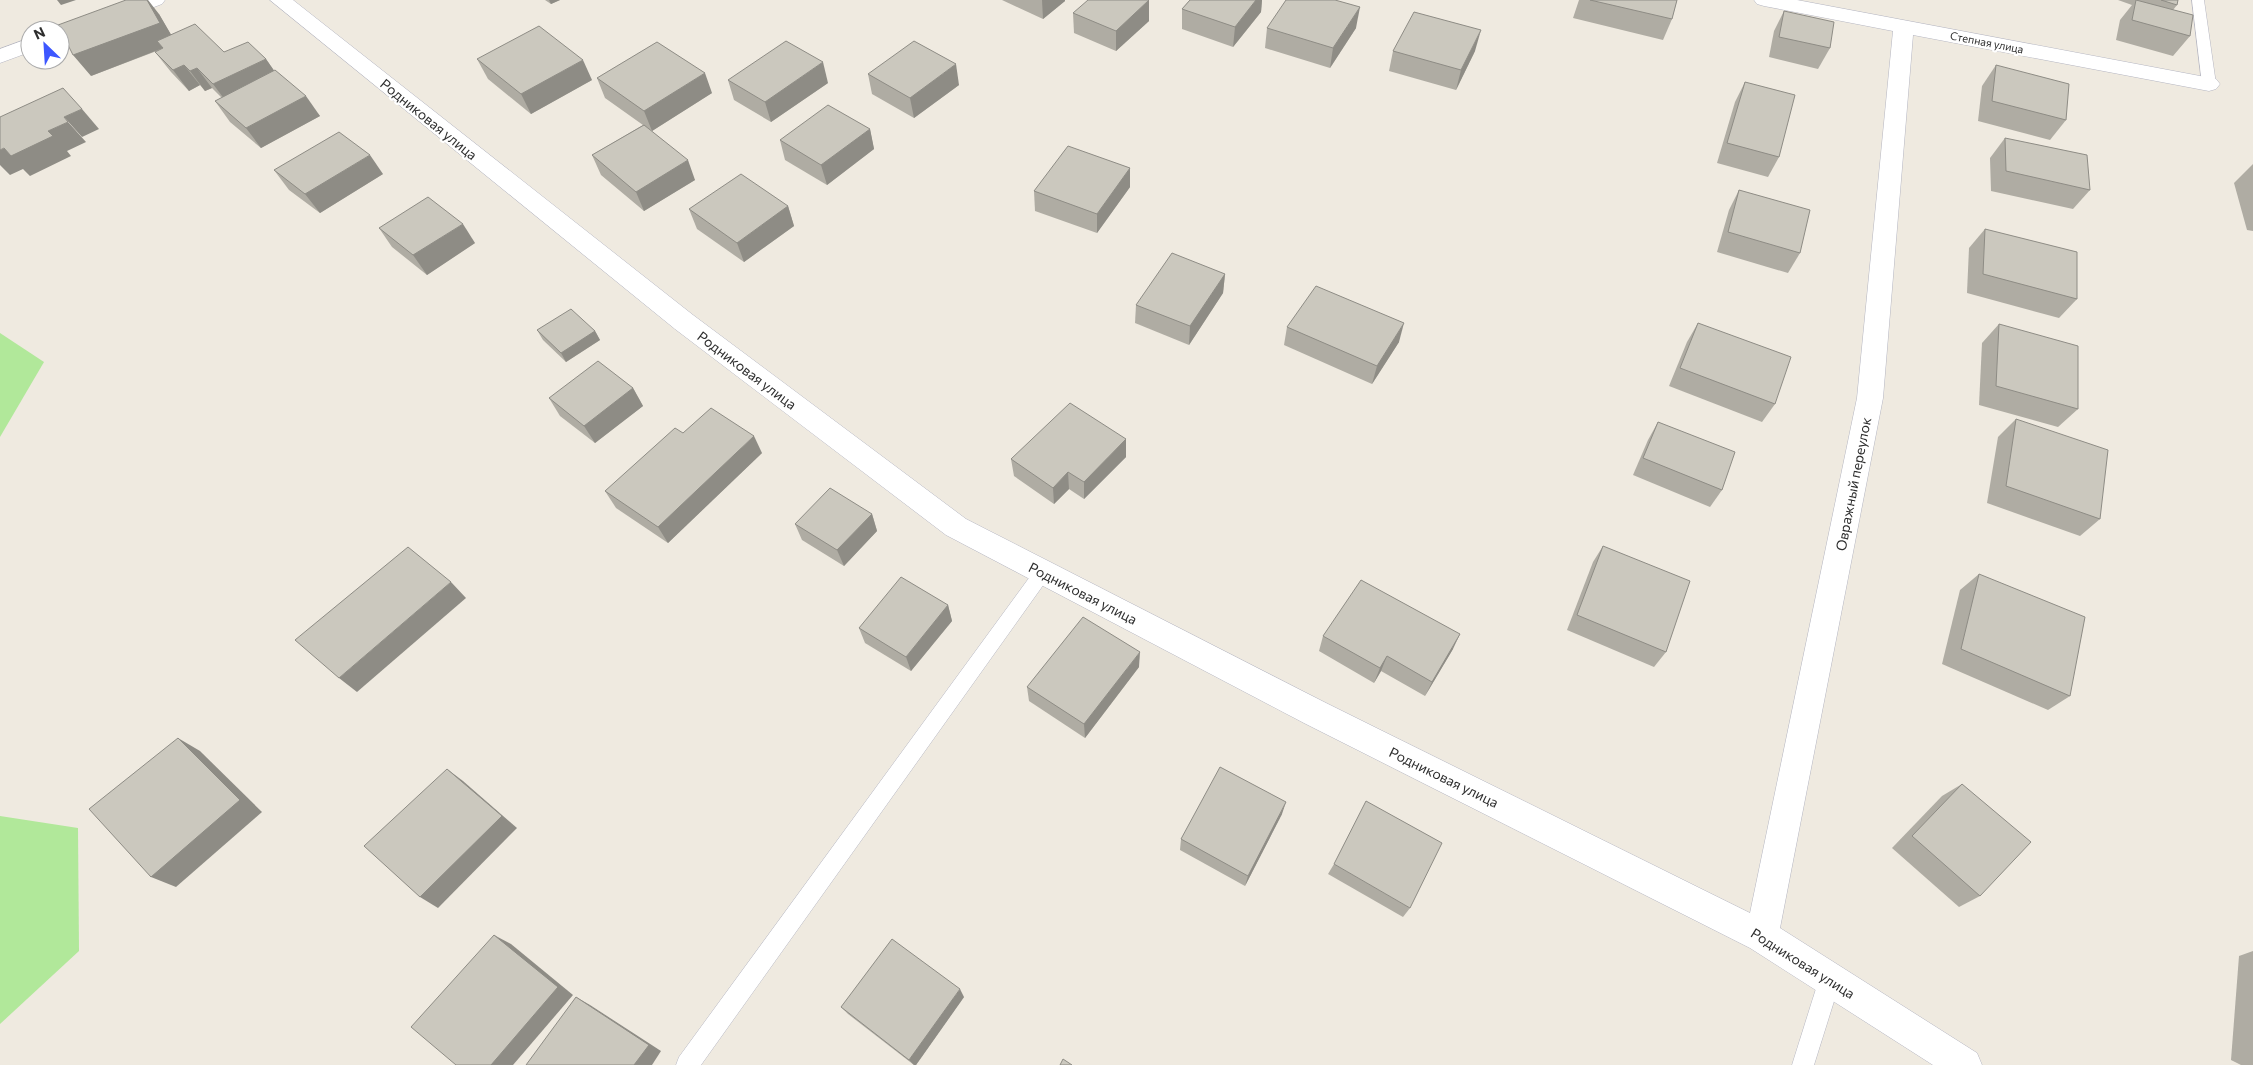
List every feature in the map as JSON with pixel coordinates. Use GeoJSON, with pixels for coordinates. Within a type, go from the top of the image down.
{"type":"FeatureCollection","features":[{"type":"Feature","properties":{"kind":"street"},"geometry":{"type":"LineString","coordinates":[[70,30],[154,0]]}},
{"type":"Feature","properties":{"kind":"street","name":"Родниковая улица"},"geometry":{"type":"LineString","coordinates":[[280,0],[684,322],[948,521],[1324,718],[1762,936],[1965,1065]]}},
{"type":"Feature","properties":{"kind":"street","name":"Степная улица"},"geometry":{"type":"LineString","coordinates":[[1764,0],[2209,84]]}},
{"type":"Feature","properties":{"kind":"street","name":"Овражный переулок"},"geometry":{"type":"LineString","coordinates":[[1762,936],[1870,398],[1904,26]]}},
{"type":"Feature","properties":{"kind":"street"},"geometry":{"type":"LineString","coordinates":[[0,56],[20,49]]}},
{"type":"Feature","properties":{"kind":"lane"},"geometry":{"type":"LineString","coordinates":[[2198,0],[2209,84]]}},
{"type":"Feature","properties":{"kind":"lane"},"geometry":{"type":"LineString","coordinates":[[687,1065],[1043,572]]}},
{"type":"Feature","properties":{"kind":"lane"},"geometry":{"type":"LineString","coordinates":[[1803,1065],[1830,979]]}},
{"type":"Feature","properties":{"kind":"green space"},"geometry":{"type":"Polygon","coordinates":[[[0,333],[44,362],[0,437],[0,333]]]}},
{"type":"Feature","properties":{"kind":"green space"},"geometry":{"type":"Polygon","coordinates":[[[0,816],[78,828],[79,951],[0,1024],[0,816]]]}},
{"type":"Feature","properties":{"kind":"building"},"geometry":{"type":"Polygon","coordinates":[[[126,0],[147,0],[160,23],[73,55],[70,49],[70,21],[126,0]]]}},
{"type":"Feature","properties":{"kind":"building"},"geometry":{"type":"Polygon","coordinates":[[[1088,0],[1149,0],[1116,31],[1073,13],[1088,0]]]}},
{"type":"Feature","properties":{"kind":"building"},"geometry":{"type":"Polygon","coordinates":[[[1190,0],[1256,0],[1235,27],[1182,9],[1190,0]]]}},
{"type":"Feature","properties":{"kind":"building"},"geometry":{"type":"Polygon","coordinates":[[[1286,0],[1335,0],[1360,7],[1333,48],[1267,28],[1286,0]]]}},
{"type":"Feature","properties":{"kind":"building"},"geometry":{"type":"Polygon","coordinates":[[[1590,0],[1677,0],[1672,19],[1590,0]]]}},
{"type":"Feature","properties":{"kind":"building"},"geometry":{"type":"Polygon","coordinates":[[[2136,0],[2193,15],[2190,36],[2132,20],[2136,0]]]}},
{"type":"Feature","properties":{"kind":"building"},"geometry":{"type":"Polygon","coordinates":[[[2161,0],[2178,0],[2177,5],[2161,0]]]}},
{"type":"Feature","properties":{"kind":"building"},"geometry":{"type":"Polygon","coordinates":[[[1784,11],[1834,22],[1830,48],[1779,37],[1784,11]]]}},
{"type":"Feature","properties":{"kind":"building"},"geometry":{"type":"Polygon","coordinates":[[[1414,12],[1481,30],[1461,70],[1393,51],[1414,12]]]}},
{"type":"Feature","properties":{"kind":"building"},"geometry":{"type":"Polygon","coordinates":[[[195,24],[224,52],[248,42],[266,59],[213,84],[197,68],[190,71],[184,65],[173,70],[155,52],[163,48],[157,41],[195,24]]]}},
{"type":"Feature","properties":{"kind":"building"},"geometry":{"type":"Polygon","coordinates":[[[539,26],[583,60],[521,94],[477,59],[539,26]]]}},
{"type":"Feature","properties":{"kind":"building"},"geometry":{"type":"Polygon","coordinates":[[[786,41],[823,62],[765,102],[728,80],[786,41]]]}},
{"type":"Feature","properties":{"kind":"building"},"geometry":{"type":"Polygon","coordinates":[[[914,41],[956,64],[910,98],[868,74],[914,41]]]}},
{"type":"Feature","properties":{"kind":"building"},"geometry":{"type":"Polygon","coordinates":[[[657,42],[705,73],[644,111],[597,78],[657,42]]]}},
{"type":"Feature","properties":{"kind":"building"},"geometry":{"type":"Polygon","coordinates":[[[1996,65],[2069,84],[2066,120],[1992,101],[1996,65]]]}},
{"type":"Feature","properties":{"kind":"building"},"geometry":{"type":"Polygon","coordinates":[[[275,70],[306,96],[246,128],[215,101],[275,70]]]}},
{"type":"Feature","properties":{"kind":"building"},"geometry":{"type":"Polygon","coordinates":[[[1745,82],[1795,95],[1779,157],[1727,143],[1745,82]]]}},
{"type":"Feature","properties":{"kind":"building"},"geometry":{"type":"Polygon","coordinates":[[[63,88],[82,109],[64,117],[68,122],[48,131],[53,136],[11,156],[4,148],[0,150],[0,117],[63,88]]]}},
{"type":"Feature","properties":{"kind":"building"},"geometry":{"type":"Polygon","coordinates":[[[828,105],[870,129],[821,165],[780,140],[828,105]]]}},
{"type":"Feature","properties":{"kind":"building"},"geometry":{"type":"Polygon","coordinates":[[[644,125],[688,160],[636,192],[592,155],[644,125]]]}},
{"type":"Feature","properties":{"kind":"building"},"geometry":{"type":"Polygon","coordinates":[[[339,132],[370,155],[305,194],[274,170],[339,132]]]}},
{"type":"Feature","properties":{"kind":"building"},"geometry":{"type":"Polygon","coordinates":[[[2005,138],[2087,155],[2090,190],[2006,171],[2005,138]]]}},
{"type":"Feature","properties":{"kind":"building"},"geometry":{"type":"Polygon","coordinates":[[[1068,146],[1130,168],[1097,214],[1034,191],[1068,146]]]}},
{"type":"Feature","properties":{"kind":"building"},"geometry":{"type":"Polygon","coordinates":[[[741,174],[788,206],[737,243],[689,209],[741,174]]]}},
{"type":"Feature","properties":{"kind":"building"},"geometry":{"type":"Polygon","coordinates":[[[1739,190],[1810,210],[1800,253],[1728,232],[1739,190]]]}},
{"type":"Feature","properties":{"kind":"building"},"geometry":{"type":"Polygon","coordinates":[[[428,197],[463,224],[413,255],[379,228],[428,197]]]}},
{"type":"Feature","properties":{"kind":"building"},"geometry":{"type":"Polygon","coordinates":[[[1985,229],[2077,252],[2077,299],[1983,274],[1985,229]]]}},
{"type":"Feature","properties":{"kind":"building"},"geometry":{"type":"Polygon","coordinates":[[[1172,253],[1225,274],[1190,326],[1136,305],[1172,253]]]}},
{"type":"Feature","properties":{"kind":"building"},"geometry":{"type":"Polygon","coordinates":[[[1316,286],[1404,323],[1377,366],[1287,327],[1316,286]]]}},
{"type":"Feature","properties":{"kind":"building"},"geometry":{"type":"Polygon","coordinates":[[[571,309],[595,331],[561,353],[537,330],[571,309]]]}},
{"type":"Feature","properties":{"kind":"building"},"geometry":{"type":"Polygon","coordinates":[[[1698,323],[1791,357],[1775,404],[1680,368],[1698,323]]]}},
{"type":"Feature","properties":{"kind":"building"},"geometry":{"type":"Polygon","coordinates":[[[1999,324],[2078,346],[2078,409],[1996,386],[1999,324]]]}},
{"type":"Feature","properties":{"kind":"building"},"geometry":{"type":"Polygon","coordinates":[[[598,361],[633,388],[584,426],[549,398],[598,361]]]}},
{"type":"Feature","properties":{"kind":"building"},"geometry":{"type":"Polygon","coordinates":[[[1070,403],[1126,439],[1084,482],[1068,472],[1053,488],[1011,459],[1070,403]]]}},
{"type":"Feature","properties":{"kind":"building"},"geometry":{"type":"Polygon","coordinates":[[[711,408],[754,436],[658,527],[605,491],[675,428],[683,433],[711,408]]]}},
{"type":"Feature","properties":{"kind":"building"},"geometry":{"type":"Polygon","coordinates":[[[2016,419],[2108,450],[2100,519],[2006,486],[2016,419]]]}},
{"type":"Feature","properties":{"kind":"building"},"geometry":{"type":"Polygon","coordinates":[[[1658,422],[1735,452],[1722,490],[1643,458],[1658,422]]]}},
{"type":"Feature","properties":{"kind":"building"},"geometry":{"type":"Polygon","coordinates":[[[830,488],[872,514],[837,550],[795,524],[830,488]]]}},
{"type":"Feature","properties":{"kind":"building"},"geometry":{"type":"Polygon","coordinates":[[[1603,546],[1690,581],[1666,652],[1577,615],[1603,546]]]}},
{"type":"Feature","properties":{"kind":"building"},"geometry":{"type":"Polygon","coordinates":[[[408,547],[451,582],[339,678],[295,640],[408,547]]]}},
{"type":"Feature","properties":{"kind":"building"},"geometry":{"type":"Polygon","coordinates":[[[1979,574],[2085,617],[2070,696],[1961,649],[1979,574]]]}},
{"type":"Feature","properties":{"kind":"building"},"geometry":{"type":"Polygon","coordinates":[[[901,577],[948,605],[906,657],[859,628],[901,577]]]}},
{"type":"Feature","properties":{"kind":"building"},"geometry":{"type":"Polygon","coordinates":[[[1361,580],[1460,634],[1432,682],[1387,656],[1380,668],[1323,636],[1361,580]]]}},
{"type":"Feature","properties":{"kind":"building"},"geometry":{"type":"Polygon","coordinates":[[[1083,617],[1140,652],[1084,724],[1027,687],[1083,617]]]}},
{"type":"Feature","properties":{"kind":"building"},"geometry":{"type":"Polygon","coordinates":[[[178,738],[240,800],[151,877],[89,809],[178,738]]]}},
{"type":"Feature","properties":{"kind":"building"},"geometry":{"type":"Polygon","coordinates":[[[1220,767],[1286,802],[1248,876],[1181,839],[1220,767]]]}},
{"type":"Feature","properties":{"kind":"building"},"geometry":{"type":"Polygon","coordinates":[[[447,769],[502,816],[420,897],[364,846],[447,769]]]}},
{"type":"Feature","properties":{"kind":"building"},"geometry":{"type":"Polygon","coordinates":[[[1962,784],[2031,842],[1980,896],[1912,836],[1962,784]]]}},
{"type":"Feature","properties":{"kind":"building"},"geometry":{"type":"Polygon","coordinates":[[[1366,801],[1442,843],[1410,908],[1334,864],[1366,801]]]}},
{"type":"Feature","properties":{"kind":"building"},"geometry":{"type":"Polygon","coordinates":[[[494,935],[558,987],[491,1065],[456,1065],[411,1027],[494,935]]]}},
{"type":"Feature","properties":{"kind":"building"},"geometry":{"type":"Polygon","coordinates":[[[892,939],[960,989],[909,1060],[841,1007],[892,939]]]}},
{"type":"Feature","properties":{"kind":"building"},"geometry":{"type":"Polygon","coordinates":[[[576,997],[649,1045],[634,1065],[526,1065],[576,997]]]}},
{"type":"Feature","properties":{"kind":"building"},"geometry":{"type":"Polygon","coordinates":[[[1063,1059],[1072,1065],[1060,1065],[1063,1059]]]}}]}
